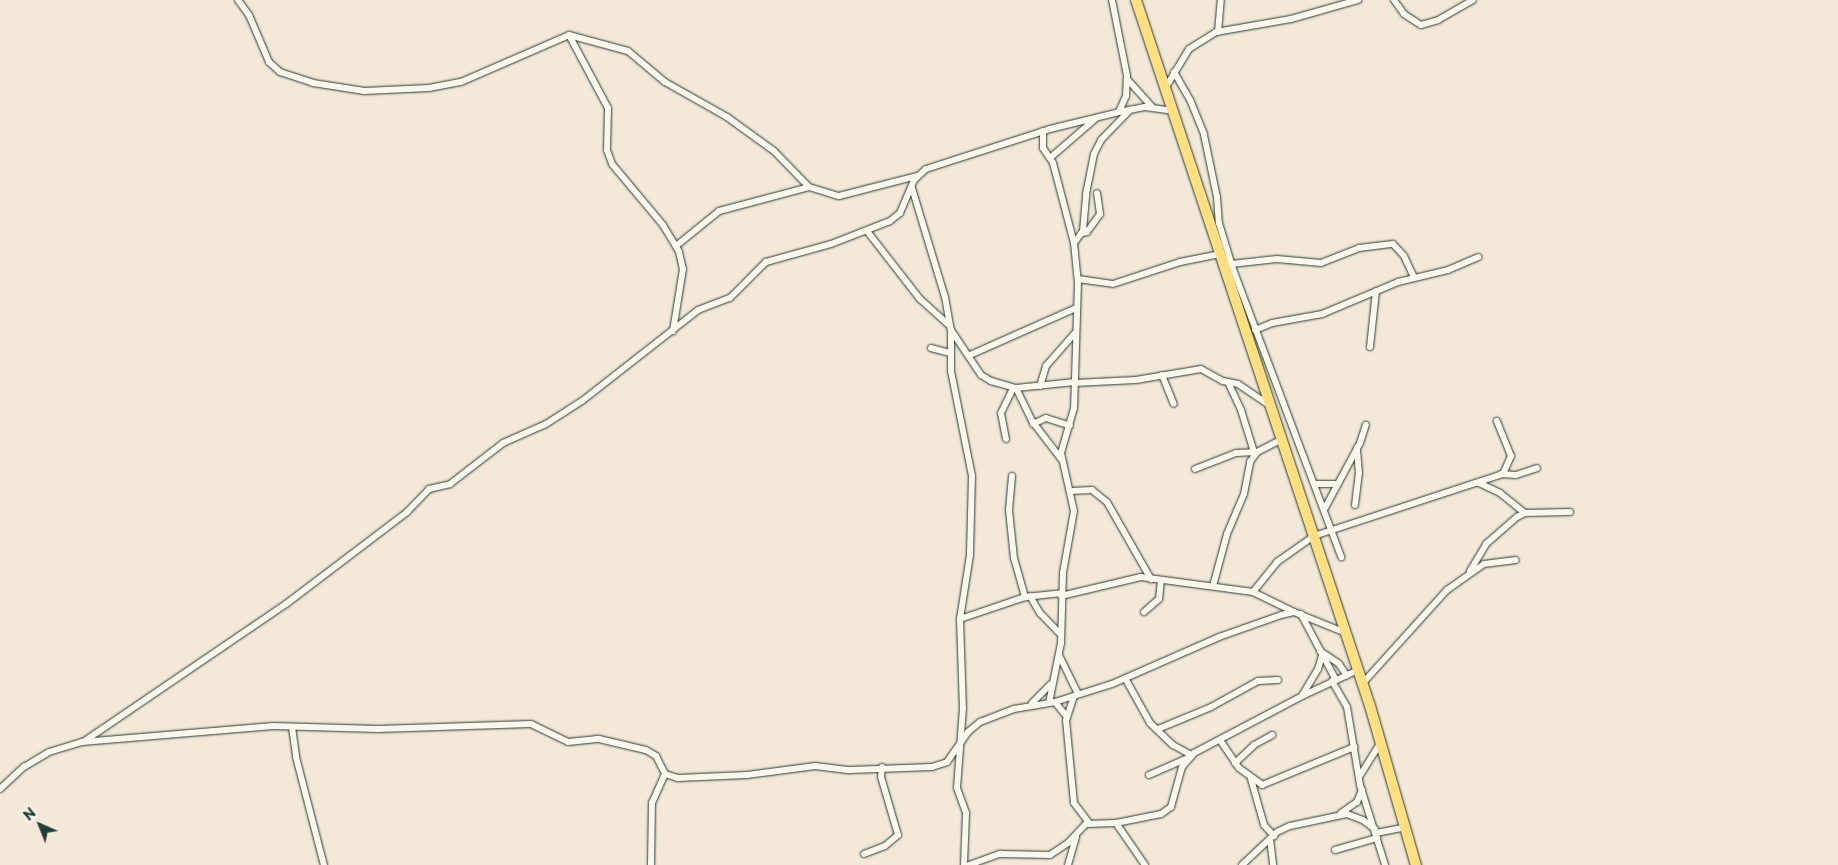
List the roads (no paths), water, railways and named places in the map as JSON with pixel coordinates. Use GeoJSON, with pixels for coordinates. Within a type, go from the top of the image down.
{"type":"FeatureCollection","features":[{"type":"Feature","properties":{"kind":"main road"},"geometry":{"type":"LineString","coordinates":[[1136,0],[1314,536],[1315,548],[1358,670],[1416,865]]}},
{"type":"Feature","properties":{"kind":"street"},"geometry":{"type":"LineString","coordinates":[[238,0],[249,15],[269,62],[280,72],[313,83],[364,91],[420,89],[461,82],[569,35],[619,48],[642,59],[665,82],[720,112],[774,150],[809,187]]}},
{"type":"Feature","properties":{"kind":"street"},"geometry":{"type":"LineString","coordinates":[[1112,0],[1127,79],[1126,96],[1119,112]]}},
{"type":"Feature","properties":{"kind":"street"},"geometry":{"type":"LineString","coordinates":[[1218,32],[1220,0]]}},
{"type":"Feature","properties":{"kind":"street"},"geometry":{"type":"LineString","coordinates":[[1165,88],[1189,49],[1218,32],[1291,19],[1358,0]]}},
{"type":"Feature","properties":{"kind":"street"},"geometry":{"type":"LineString","coordinates":[[1394,0],[1404,14],[1421,24],[1438,20],[1473,0]]}},
{"type":"Feature","properties":{"kind":"street"},"geometry":{"type":"LineString","coordinates":[[569,35],[610,114],[608,150],[612,164],[663,225],[676,246],[683,268],[673,331]]}},
{"type":"Feature","properties":{"kind":"street"},"geometry":{"type":"LineString","coordinates":[[1174,72],[1191,102],[1204,135],[1217,197],[1219,223],[1231,264],[1325,508],[1341,557]]}},
{"type":"Feature","properties":{"kind":"street"},"geometry":{"type":"LineString","coordinates":[[1127,79],[1153,108]]}},
{"type":"Feature","properties":{"kind":"street"},"geometry":{"type":"LineString","coordinates":[[676,246],[718,211],[809,187],[846,195],[917,176],[947,162],[1043,131],[1131,110],[1153,108],[1173,111]]}},
{"type":"Feature","properties":{"kind":"street"},"geometry":{"type":"LineString","coordinates":[[1082,234],[1086,194],[1094,154],[1110,130],[1131,110]]}},
{"type":"Feature","properties":{"kind":"street"},"geometry":{"type":"LineString","coordinates":[[1050,158],[1095,119]]}},
{"type":"Feature","properties":{"kind":"street"},"geometry":{"type":"LineString","coordinates":[[1043,131],[1043,148],[1050,158],[1074,243],[1078,280],[1075,382],[1070,426],[1063,444],[1063,461],[1074,511],[1062,595],[1059,655],[1053,682],[1052,702],[1067,717]]}},
{"type":"Feature","properties":{"kind":"street"},"geometry":{"type":"LineString","coordinates":[[83,742],[286,604],[407,512],[429,489],[450,484],[504,443],[546,424],[582,401],[654,341],[673,331],[698,310],[737,293],[766,262],[802,253],[867,231],[900,213],[917,176]]}},
{"type":"Feature","properties":{"kind":"street"},"geometry":{"type":"LineString","coordinates":[[912,188],[939,272],[950,328],[950,353],[972,476],[970,555],[960,619],[963,708],[957,788],[966,814],[964,865]]}},
{"type":"Feature","properties":{"kind":"street"},"geometry":{"type":"LineString","coordinates":[[1074,243],[1082,234],[1087,232],[1100,214],[1097,193]]}},
{"type":"Feature","properties":{"kind":"street"},"geometry":{"type":"LineString","coordinates":[[867,231],[920,299],[950,328],[985,378],[1015,388],[1075,382],[1102,383],[1201,369],[1228,382],[1238,384],[1269,405]]}},
{"type":"Feature","properties":{"kind":"street"},"geometry":{"type":"LineString","coordinates":[[1231,264],[1277,259],[1321,263],[1359,248],[1393,244],[1404,256],[1414,277]]}},
{"type":"Feature","properties":{"kind":"street"},"geometry":{"type":"LineString","coordinates":[[1078,280],[1113,284],[1180,262],[1220,254]]}},
{"type":"Feature","properties":{"kind":"street"},"geometry":{"type":"LineString","coordinates":[[1255,330],[1272,323],[1322,314],[1414,277],[1448,270],[1478,257]]}},
{"type":"Feature","properties":{"kind":"street"},"geometry":{"type":"LineString","coordinates":[[1370,347],[1376,292]]}},
{"type":"Feature","properties":{"kind":"street"},"geometry":{"type":"LineString","coordinates":[[970,355],[1076,308]]}},
{"type":"Feature","properties":{"kind":"street"},"geometry":{"type":"LineString","coordinates":[[1040,386],[1046,366],[1075,333]]}},
{"type":"Feature","properties":{"kind":"street"},"geometry":{"type":"LineString","coordinates":[[931,348],[950,353]]}},
{"type":"Feature","properties":{"kind":"street"},"geometry":{"type":"LineString","coordinates":[[1162,375],[1174,404]]}},
{"type":"Feature","properties":{"kind":"street"},"geometry":{"type":"LineString","coordinates":[[1213,586],[1227,534],[1244,494],[1250,462],[1255,452],[1241,410],[1228,382]]}},
{"type":"Feature","properties":{"kind":"street"},"geometry":{"type":"LineString","coordinates":[[1015,388],[1033,424],[1063,461]]}},
{"type":"Feature","properties":{"kind":"street"},"geometry":{"type":"LineString","coordinates":[[1006,439],[1002,408],[1015,388]]}},
{"type":"Feature","properties":{"kind":"street"},"geometry":{"type":"LineString","coordinates":[[1033,424],[1046,418],[1070,426]]}},
{"type":"Feature","properties":{"kind":"street"},"geometry":{"type":"LineString","coordinates":[[1497,422],[1511,456],[1501,474]]}},
{"type":"Feature","properties":{"kind":"street"},"geometry":{"type":"LineString","coordinates":[[1325,508],[1335,484],[1357,448],[1366,425]]}},
{"type":"Feature","properties":{"kind":"street"},"geometry":{"type":"LineString","coordinates":[[1195,469],[1224,457],[1255,452],[1281,440]]}},
{"type":"Feature","properties":{"kind":"street"},"geometry":{"type":"LineString","coordinates":[[1355,505],[1359,473],[1357,448]]}},
{"type":"Feature","properties":{"kind":"street"},"geometry":{"type":"LineString","coordinates":[[1253,592],[1278,562],[1314,536],[1333,532],[1422,499],[1479,483],[1501,474],[1516,475],[1537,468]]}},
{"type":"Feature","properties":{"kind":"street"},"geometry":{"type":"LineString","coordinates":[[1012,476],[1009,510],[1014,558],[1028,597],[1060,634]]}},
{"type":"Feature","properties":{"kind":"street"},"geometry":{"type":"LineString","coordinates":[[1479,483],[1500,493],[1526,513]]}},
{"type":"Feature","properties":{"kind":"street"},"geometry":{"type":"LineString","coordinates":[[1315,484],[1335,484]]}},
{"type":"Feature","properties":{"kind":"street"},"geometry":{"type":"LineString","coordinates":[[1071,491],[1092,490],[1107,502],[1151,579]]}},
{"type":"Feature","properties":{"kind":"street"},"geometry":{"type":"LineString","coordinates":[[1468,574],[1486,544],[1526,513],[1570,512]]}},
{"type":"Feature","properties":{"kind":"street"},"geometry":{"type":"LineString","coordinates":[[1362,684],[1429,608],[1468,574],[1484,564],[1516,560]]}},
{"type":"Feature","properties":{"kind":"street"},"geometry":{"type":"LineString","coordinates":[[960,619],[1028,597],[1062,595],[1130,578],[1253,592],[1294,612],[1346,633]]}},
{"type":"Feature","properties":{"kind":"street"},"geometry":{"type":"LineString","coordinates":[[1144,612],[1159,599],[1161,581]]}},
{"type":"Feature","properties":{"kind":"street"},"geometry":{"type":"LineString","coordinates":[[1024,706],[1052,702],[1125,678],[1219,637],[1294,612]]}},
{"type":"Feature","properties":{"kind":"street"},"geometry":{"type":"LineString","coordinates":[[1301,614],[1347,707],[1362,790],[1385,865]]}},
{"type":"Feature","properties":{"kind":"street"},"geometry":{"type":"LineString","coordinates":[[1320,653],[1334,660],[1347,676]]}},
{"type":"Feature","properties":{"kind":"street"},"geometry":{"type":"LineString","coordinates":[[1302,696],[1318,669],[1320,653]]}},
{"type":"Feature","properties":{"kind":"street"},"geometry":{"type":"LineString","coordinates":[[1059,655],[1076,695],[1067,717],[1074,803],[1090,824]]}},
{"type":"Feature","properties":{"kind":"street"},"geometry":{"type":"LineString","coordinates":[[1149,775],[1302,696],[1358,670]]}},
{"type":"Feature","properties":{"kind":"street"},"geometry":{"type":"LineString","coordinates":[[1125,678],[1150,723],[1173,745],[1189,756]]}},
{"type":"Feature","properties":{"kind":"street"},"geometry":{"type":"LineString","coordinates":[[1158,729],[1212,707],[1258,681],[1278,680]]}},
{"type":"Feature","properties":{"kind":"street"},"geometry":{"type":"LineString","coordinates":[[0,789],[24,767],[49,752],[83,742],[292,727],[378,729],[531,724],[568,742],[599,739],[646,750],[656,756],[665,774],[678,778],[719,778],[815,766],[850,770],[939,766],[947,762],[968,732],[980,722],[1038,701],[1053,682]]}},
{"type":"Feature","properties":{"kind":"street"},"geometry":{"type":"LineString","coordinates":[[292,727],[296,757],[324,865]]}},
{"type":"Feature","properties":{"kind":"street"},"geometry":{"type":"LineString","coordinates":[[1235,763],[1254,745],[1272,735]]}},
{"type":"Feature","properties":{"kind":"street"},"geometry":{"type":"LineString","coordinates":[[1220,740],[1235,763],[1251,779],[1262,785],[1269,784],[1354,747]]}},
{"type":"Feature","properties":{"kind":"street"},"geometry":{"type":"LineString","coordinates":[[1359,777],[1380,742]]}},
{"type":"Feature","properties":{"kind":"street"},"geometry":{"type":"LineString","coordinates":[[969,865],[1000,854],[1050,855],[1090,824],[1116,823],[1162,814],[1172,807],[1182,767],[1189,756]]}},
{"type":"Feature","properties":{"kind":"street"},"geometry":{"type":"LineString","coordinates":[[864,854],[885,846],[898,835],[881,777],[882,768]]}},
{"type":"Feature","properties":{"kind":"street"},"geometry":{"type":"LineString","coordinates":[[651,865],[652,804],[665,774]]}},
{"type":"Feature","properties":{"kind":"street"},"geometry":{"type":"LineString","coordinates":[[1251,779],[1264,825],[1272,837],[1273,865]]}},
{"type":"Feature","properties":{"kind":"street"},"geometry":{"type":"LineString","coordinates":[[1338,816],[1357,802],[1362,790]]}},
{"type":"Feature","properties":{"kind":"street"},"geometry":{"type":"LineString","coordinates":[[1242,865],[1272,837],[1290,826],[1338,816],[1354,815],[1376,833]]}},
{"type":"Feature","properties":{"kind":"street"},"geometry":{"type":"LineString","coordinates":[[1116,823],[1145,865]]}},
{"type":"Feature","properties":{"kind":"street"},"geometry":{"type":"LineString","coordinates":[[1334,850],[1376,833],[1406,827]]}},
{"type":"Feature","properties":{"kind":"street"},"geometry":{"type":"LineString","coordinates":[[1068,865],[1077,835]]}}]}
